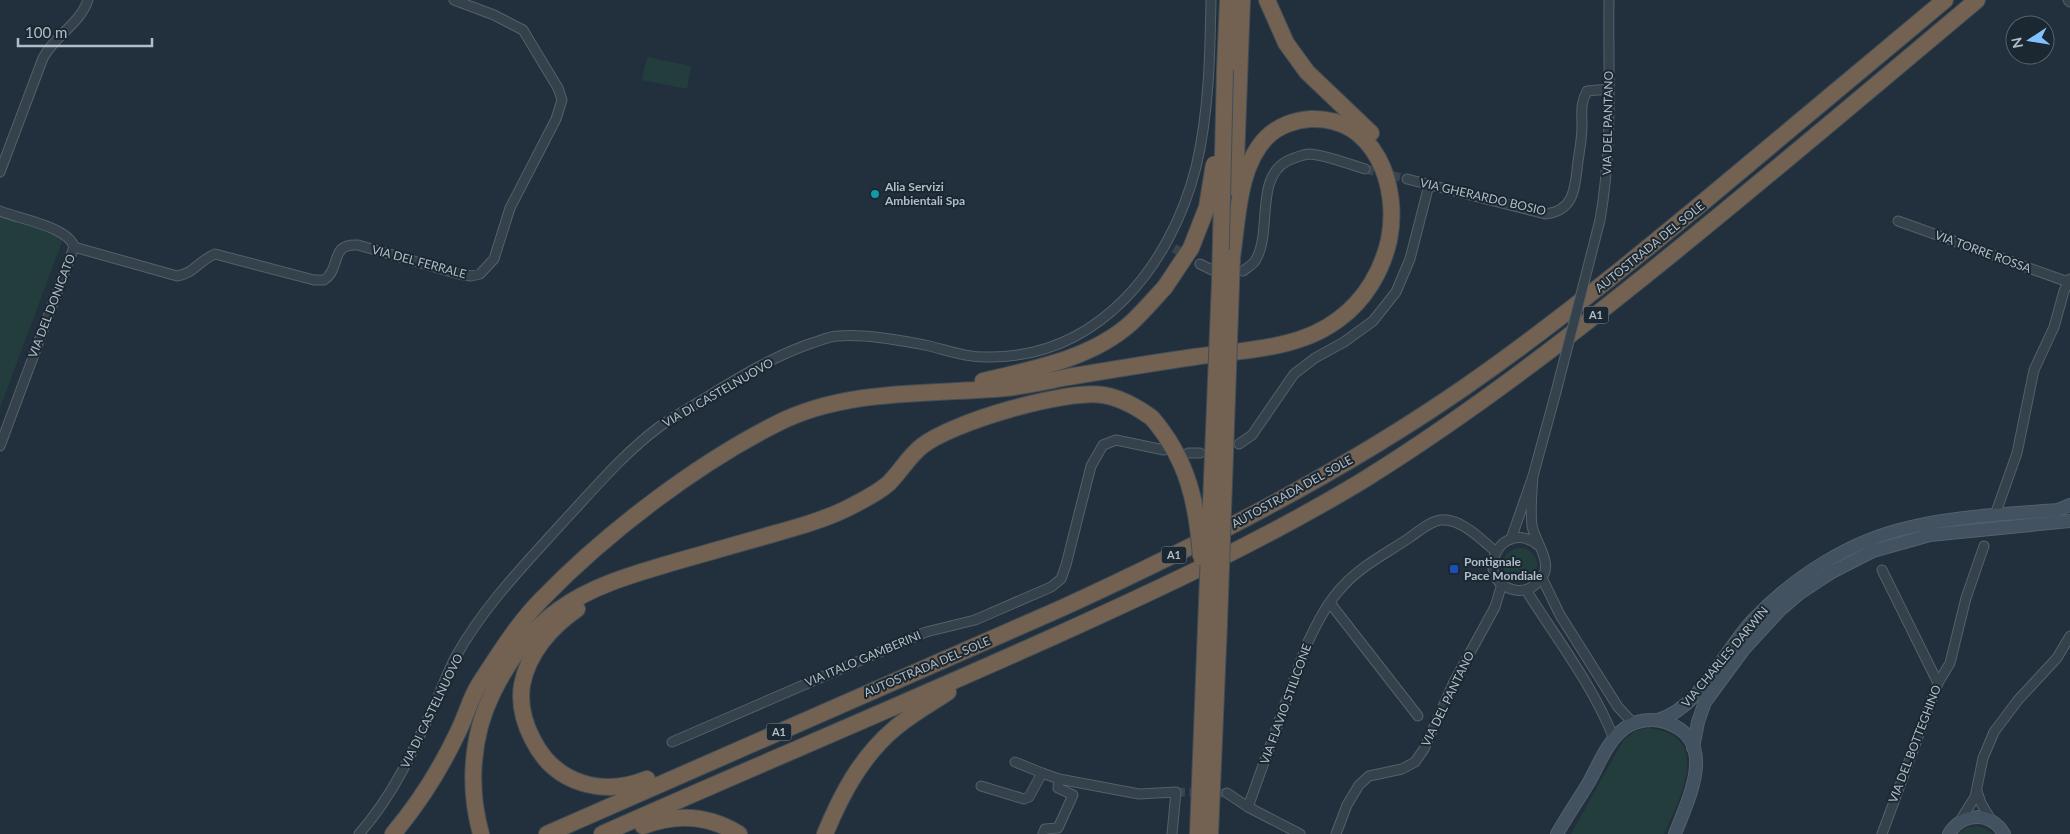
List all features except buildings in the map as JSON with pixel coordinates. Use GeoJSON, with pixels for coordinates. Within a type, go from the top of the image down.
{"type":"FeatureCollection","features":[{"type":"Feature","properties":{"kind":"highway"},"geometry":{"type":"LineString","coordinates":[[1210,834],[1212,625],[1228,0]]}},
{"type":"Feature","properties":{"kind":"highway"},"geometry":{"type":"LineString","coordinates":[[1198,834],[1212,625],[1232,257],[1242,0]]}},
{"type":"Feature","properties":{"kind":"highway"},"geometry":{"type":"LineString","coordinates":[[481,834],[474,801],[474,759],[487,704],[498,682],[524,643],[541,624],[559,609],[599,587],[814,522],[847,508],[888,484],[923,445],[1014,396],[1039,388],[1293,346],[1326,333],[1340,324],[1366,301],[1376,286],[1393,244],[1396,204],[1390,171],[1372,134],[1307,72],[1299,61],[1277,26],[1267,0]]}},
{"type":"Feature","properties":{"kind":"highway","name":"AUTOSTRADA DEL SOLE"},"geometry":{"type":"LineString","coordinates":[[547,834],[1127,578],[1243,520],[1349,461],[1463,388],[1604,285],[1945,0]]}},
{"type":"Feature","properties":{"kind":"highway","name":"AUTOSTRADA DEL SOLE"},"geometry":{"type":"LineString","coordinates":[[602,834],[978,671],[1180,579],[1258,540],[1362,481],[1479,404],[1585,325],[1977,0]]}},
{"type":"Feature","properties":{"kind":"highway"},"geometry":{"type":"LineString","coordinates":[[934,392],[1057,363],[1096,346],[1130,324],[1165,287],[1191,248],[1207,207],[1225,70]]}},
{"type":"Feature","properties":{"kind":"highway"},"geometry":{"type":"LineString","coordinates":[[393,834],[414,807],[441,765],[460,729],[477,688],[540,601],[590,555],[666,493],[724,453],[781,421],[827,405],[886,394],[1006,388],[1169,360],[1260,348],[1314,334],[1337,321],[1362,298],[1382,262],[1391,224],[1388,184],[1375,151],[1363,136],[1348,126],[1334,121],[1318,119],[1298,120],[1270,134],[1254,153],[1246,171],[1232,257]]}},
{"type":"Feature","properties":{"kind":"highway"},"geometry":{"type":"LineString","coordinates":[[960,425],[1027,405],[1082,394],[1102,394],[1120,399],[1152,418],[1174,447],[1184,467],[1194,499],[1212,625]]}},
{"type":"Feature","properties":{"kind":"highway"},"geometry":{"type":"LineString","coordinates":[[628,577],[568,615],[542,641],[528,665],[522,686],[524,722],[538,751],[552,766],[582,783],[609,788],[631,786],[676,767],[689,771]]}},
{"type":"Feature","properties":{"kind":"highway"},"geometry":{"type":"LineString","coordinates":[[473,834],[466,798],[466,759],[474,715],[492,665]]}},
{"type":"Feature","properties":{"kind":"highway"},"geometry":{"type":"LineString","coordinates":[[825,834],[839,800],[860,766],[894,729],[978,671]]}},
{"type":"Feature","properties":{"kind":"highway"},"geometry":{"type":"LineString","coordinates":[[625,834],[660,819],[684,816],[704,818],[725,825],[739,834]]}},
{"type":"Feature","properties":{"kind":"main road","name":"VIA CHARLES DARWIN"},"geometry":{"type":"LineString","coordinates":[[1658,720],[1684,707],[1700,690],[1753,620],[1795,583],[1827,561],[1869,540],[1933,522],[2058,510],[2070,505]]}},
{"type":"Feature","properties":{"kind":"main road","name":"VIA CHARLES DARWIN"},"geometry":{"type":"LineString","coordinates":[[1693,748],[1703,706],[1734,662],[1754,637],[1780,610],[1827,575],[1873,551],[1913,538],[1952,532],[2070,521]]}},
{"type":"Feature","properties":{"kind":"main road"},"geometry":{"type":"LineString","coordinates":[[1557,834],[1614,739],[1623,729],[1633,723],[1658,720],[1672,725],[1682,732],[1693,748],[1697,766],[1696,778],[1678,830]]}},
{"type":"Feature","properties":{"kind":"main road"},"geometry":{"type":"LineString","coordinates":[[1949,834],[1960,821],[1977,817],[2016,834]]}},
{"type":"Feature","properties":{"kind":"street"},"geometry":{"type":"LineString","coordinates":[[0,172],[43,58],[54,42],[81,15],[88,0]]}},
{"type":"Feature","properties":{"kind":"street","name":"VIA DEL FERRALE"},"geometry":{"type":"LineString","coordinates":[[74,247],[177,276],[185,275],[196,268],[205,258],[215,254],[314,280],[324,280],[333,271],[342,246],[349,244],[459,274],[471,276],[480,274],[494,259],[510,208],[556,119],[562,100],[558,88],[523,30],[494,15],[454,0]]}},
{"type":"Feature","properties":{"kind":"street","name":"VIA DI CASTELNUOVO"},"geometry":{"type":"LineString","coordinates":[[359,834],[406,768],[455,658],[488,607],[608,473],[659,427],[761,365],[798,348],[835,336],[876,338],[925,345],[970,357],[993,358],[1035,353],[1072,339],[1104,319],[1136,288],[1170,245],[1196,167],[1210,64],[1211,0]]}},
{"type":"Feature","properties":{"kind":"street","name":"VIA DEL PANTANO"},"geometry":{"type":"LineString","coordinates":[[1496,552],[1511,539],[1533,476],[1600,220],[1609,146],[1609,0]]}},
{"type":"Feature","properties":{"kind":"street","name":"VIA GHERARDO BOSIO"},"geometry":{"type":"LineString","coordinates":[[1406,179],[1545,214],[1553,213],[1563,208],[1570,201],[1575,190],[1582,126],[1582,100],[1586,91],[1609,89]]}},
{"type":"Feature","properties":{"kind":"street"},"geometry":{"type":"LineString","coordinates":[[1243,271],[1254,262],[1260,250],[1268,189],[1275,172],[1283,164],[1296,157],[1310,154],[1365,169]]}},
{"type":"Feature","properties":{"kind":"street"},"geometry":{"type":"LineString","coordinates":[[1238,444],[1252,435],[1294,374],[1373,321],[1396,292],[1410,259],[1428,185]]}},
{"type":"Feature","properties":{"kind":"street","name":"VIA DEL DONICATO"},"geometry":{"type":"LineString","coordinates":[[0,211],[60,231],[72,241],[74,247],[0,446]]}},
{"type":"Feature","properties":{"kind":"street","name":"VIA TORRE ROSSA"},"geometry":{"type":"LineString","coordinates":[[1898,221],[2069,281]]}},
{"type":"Feature","properties":{"kind":"street"},"geometry":{"type":"LineString","coordinates":[[1200,264],[1212,270]]}},
{"type":"Feature","properties":{"kind":"street"},"geometry":{"type":"LineString","coordinates":[[1995,516],[2017,453],[2034,370],[2054,327],[2064,290],[2069,281]]}},
{"type":"Feature","properties":{"kind":"street","name":"VIA ITALO GAMBERINI"},"geometry":{"type":"LineString","coordinates":[[672,742],[926,632],[975,620],[1051,587],[1061,579],[1091,466],[1103,444],[1116,440],[1164,450]]}},
{"type":"Feature","properties":{"kind":"street"},"geometry":{"type":"LineString","coordinates":[[1188,453],[1200,453]]}},
{"type":"Feature","properties":{"kind":"street","name":"VIA DEL PANTANO"},"geometry":{"type":"LineString","coordinates":[[1533,476],[1532,524],[1546,563],[1542,578],[1560,615],[1618,707],[1633,723]]}},
{"type":"Feature","properties":{"kind":"street","name":"VIA FLAVIO STILICONE"},"geometry":{"type":"LineString","coordinates":[[1248,807],[1304,652],[1315,627],[1344,585],[1358,572],[1432,523],[1441,520],[1455,522],[1496,552]]}},
{"type":"Feature","properties":{"kind":"street"},"geometry":{"type":"LineString","coordinates":[[1511,539],[1523,538],[1538,545]]}},
{"type":"Feature","properties":{"kind":"street","name":"VIA DEL BOTTEGHINO"},"geometry":{"type":"LineString","coordinates":[[1883,832],[1938,683],[1950,663],[1966,598],[1984,546]]}},
{"type":"Feature","properties":{"kind":"street"},"geometry":{"type":"LineString","coordinates":[[1496,552],[1493,559],[1494,570],[1502,584],[1512,590],[1526,590],[1534,586],[1542,578]]}},
{"type":"Feature","properties":{"kind":"street"},"geometry":{"type":"LineString","coordinates":[[1882,570],[1938,683]]}},
{"type":"Feature","properties":{"kind":"street","name":"VIA DEL PANTANO"},"geometry":{"type":"LineString","coordinates":[[1336,834],[1347,805],[1359,785],[1369,776],[1402,769],[1415,762],[1424,749],[1454,682],[1495,607],[1502,584]]}},
{"type":"Feature","properties":{"kind":"street"},"geometry":{"type":"LineString","coordinates":[[1526,590],[1581,675],[1604,715],[1614,739]]}},
{"type":"Feature","properties":{"kind":"street"},"geometry":{"type":"LineString","coordinates":[[1330,603],[1418,716]]}},
{"type":"Feature","properties":{"kind":"street"},"geometry":{"type":"LineString","coordinates":[[1960,821],[1977,791],[1983,758],[1994,732],[2018,700],[2057,658],[2070,636]]}},
{"type":"Feature","properties":{"kind":"street"},"geometry":{"type":"LineString","coordinates":[[1015,762],[1059,779],[1139,794],[1176,792],[1172,834]]}},
{"type":"Feature","properties":{"kind":"street"},"geometry":{"type":"LineString","coordinates":[[981,786],[1024,799],[1029,797],[1042,773]]}},
{"type":"Feature","properties":{"kind":"street"},"geometry":{"type":"LineString","coordinates":[[1044,834],[1045,829],[1058,828],[1073,795],[1058,788],[1059,779]]}},
{"type":"Feature","properties":{"kind":"street"},"geometry":{"type":"LineString","coordinates":[[1977,791],[1981,803],[1997,827]]}},
{"type":"Feature","properties":{"kind":"street"},"geometry":{"type":"LineString","coordinates":[[1227,792],[1248,807],[1300,834]]}},
{"type":"Feature","properties":{"kind":"green space"},"geometry":{"type":"Polygon","coordinates":[[[647,57],[691,66],[687,89],[642,80],[647,57]]]}},
{"type":"Feature","properties":{"kind":"green space"},"geometry":{"type":"Polygon","coordinates":[[[0,213],[63,239],[0,408],[0,213]]]}},
{"type":"Feature","properties":{"kind":"green space"},"geometry":{"type":"Polygon","coordinates":[[[1520,548],[1527,549],[1532,553],[1536,558],[1536,572],[1532,577],[1527,581],[1520,582],[1513,581],[1508,577],[1504,572],[1503,565],[1504,558],[1508,553],[1513,549],[1520,548]]]}},
{"type":"Feature","properties":{"kind":"green space"},"geometry":{"type":"Polygon","coordinates":[[[1648,728],[1668,733],[1681,742],[1686,755],[1687,770],[1683,786],[1678,803],[1664,834],[1571,834],[1623,741],[1635,731],[1648,728]]]}},
{"type":"Feature","properties":{"kind":"green space"},"geometry":{"type":"Polygon","coordinates":[[[1976,826],[1985,828],[1993,834],[1959,834],[1966,828],[1976,826]]]}},
{"type":"Feature","properties":{"kind":"tunnel"},"geometry":{"type":"LineString","coordinates":[[1365,169],[1407,179]]}},
{"type":"Feature","properties":{"kind":"tunnel"},"geometry":{"type":"LineString","coordinates":[[1174,248],[1200,264]]}},
{"type":"Feature","properties":{"kind":"tunnel"},"geometry":{"type":"LineString","coordinates":[[1176,792],[1227,793]]}},
{"type":"Feature","properties":{"kind":"place","name":"Alia Servizi Ambientali Spa"},"geometry":{"type":"Point","coordinates":[875,194]}},
{"type":"Feature","properties":{"kind":"place","name":"Pontignale Pace Mondiale"},"geometry":{"type":"Point","coordinates":[1454,569]}}]}
